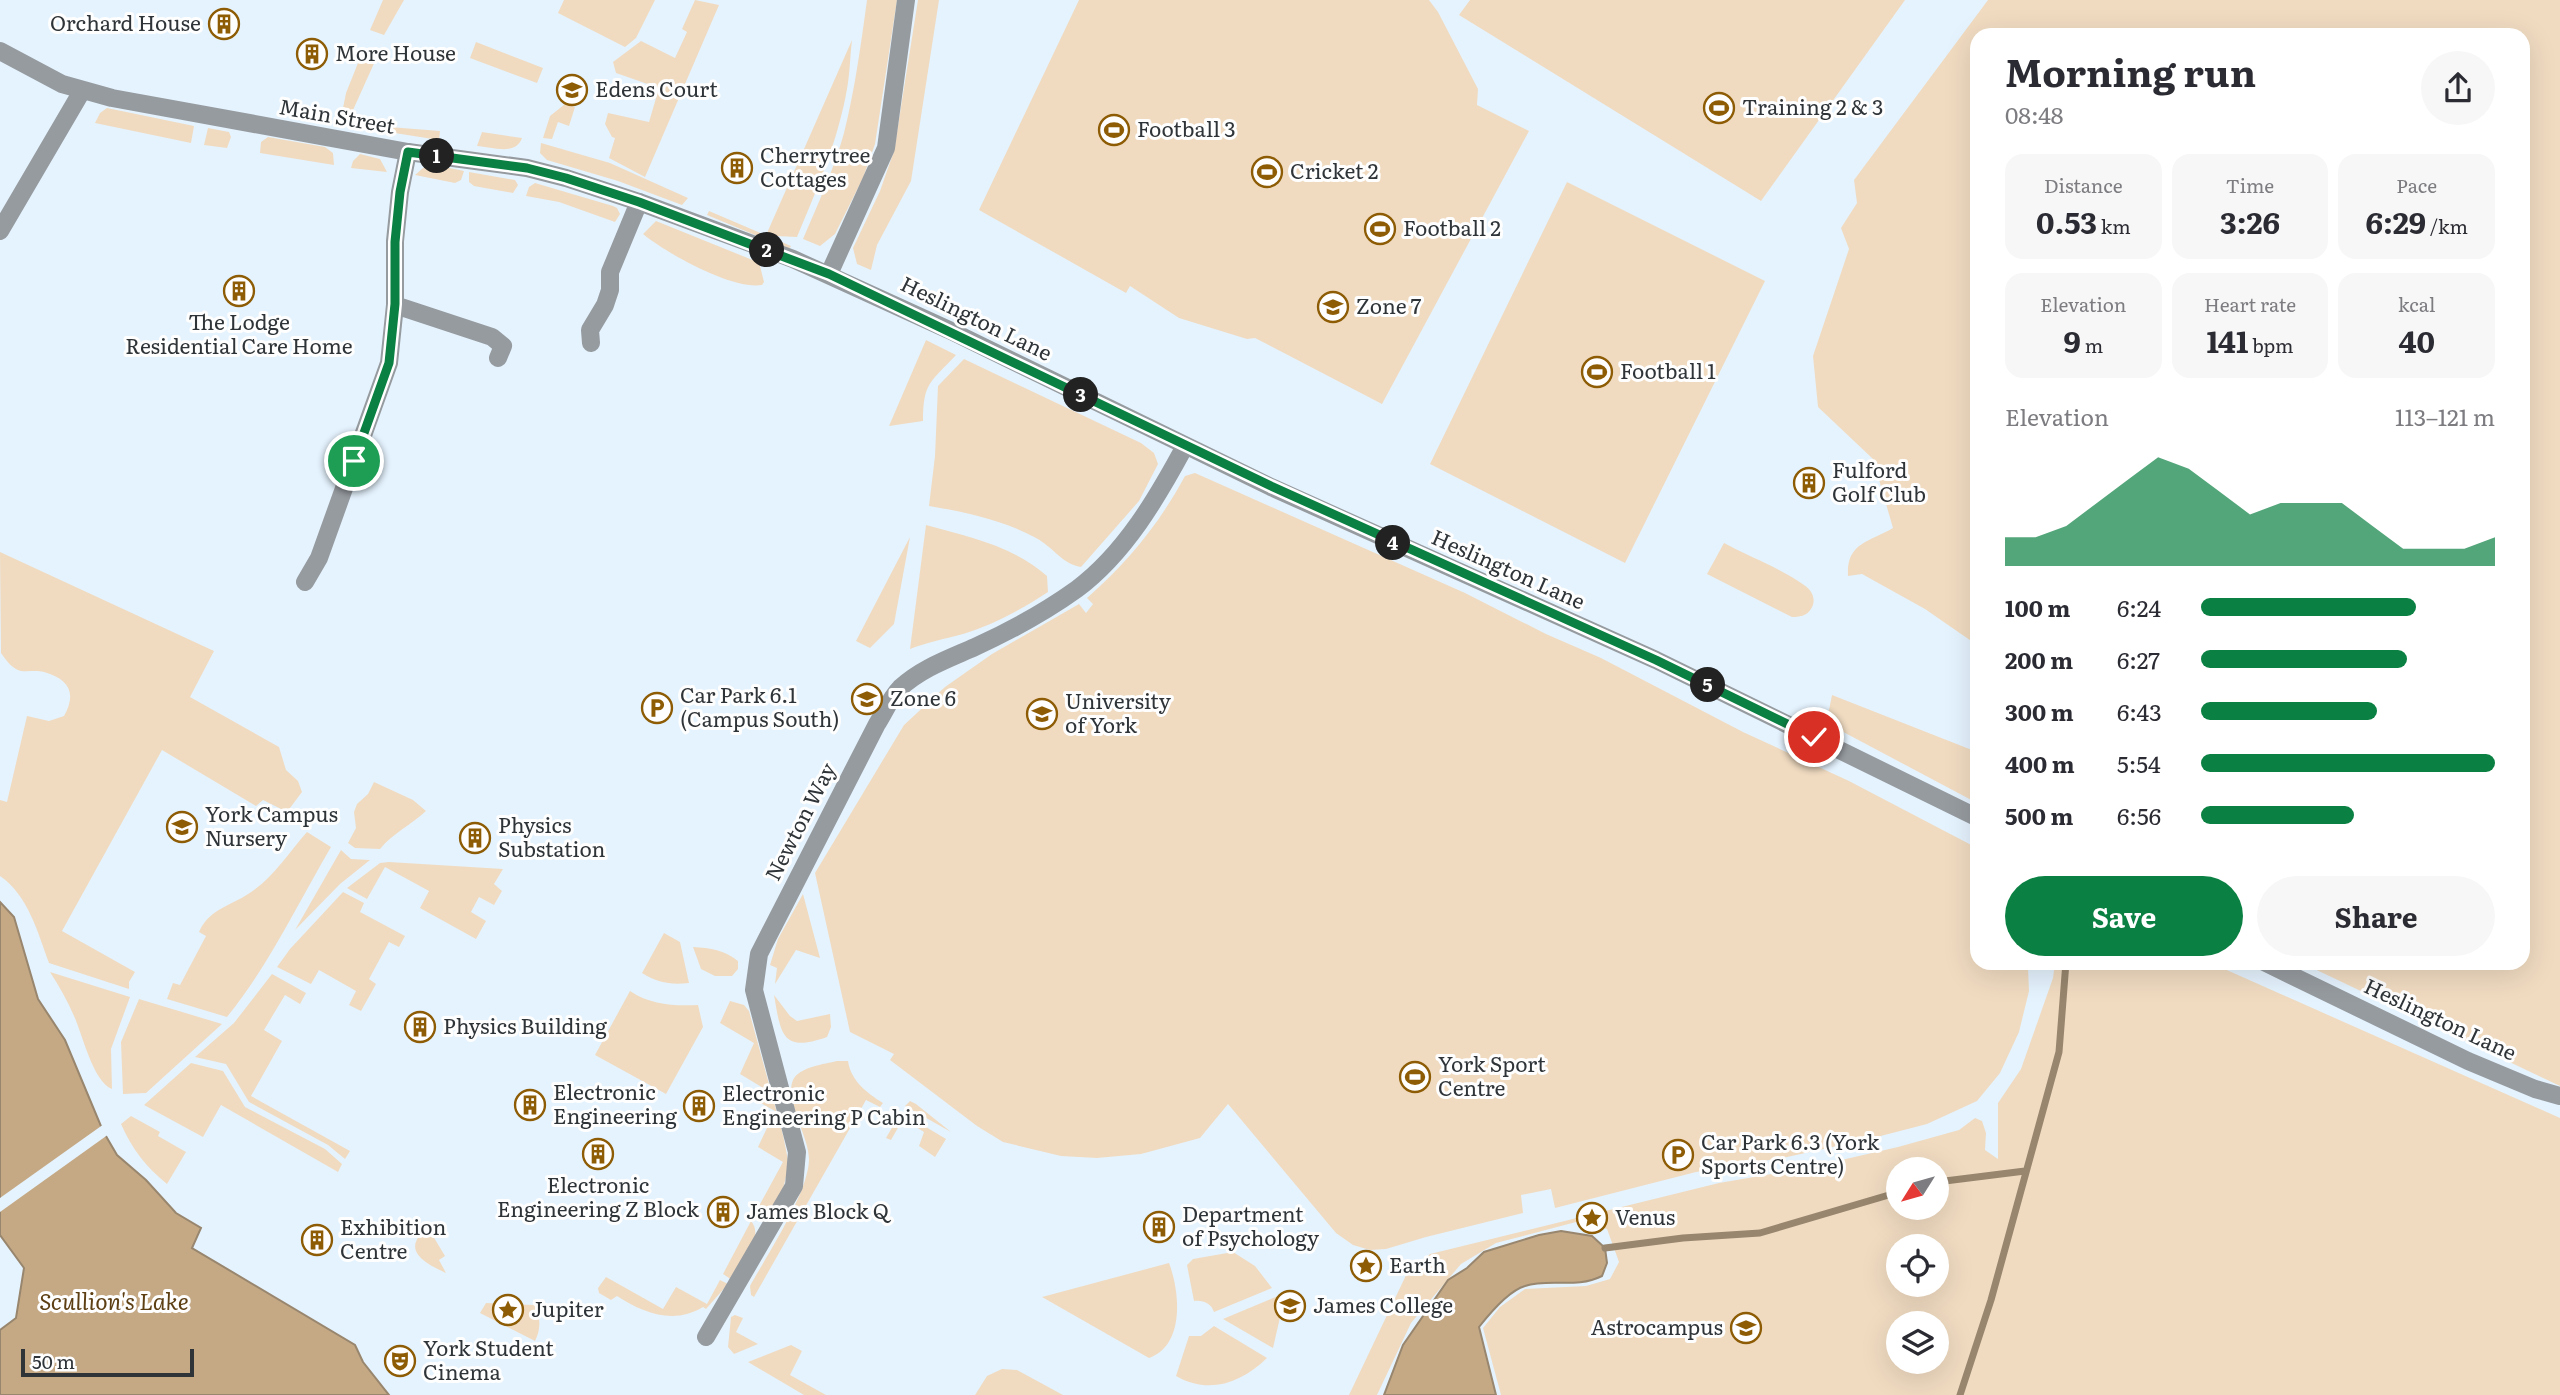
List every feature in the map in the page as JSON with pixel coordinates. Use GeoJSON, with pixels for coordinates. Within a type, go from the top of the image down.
{"type":"FeatureCollection","features":[{"type":"Feature","properties":{"kind":"street"},"geometry":{"type":"LineString","coordinates":[[829,274],[886,148],[906,0]]}},
{"type":"Feature","properties":{"kind":"street","name":"Main Street"},"geometry":{"type":"LineString","coordinates":[[0,51],[62,84],[82,91],[229,121],[408,152],[527,168],[639,202],[829,274]]}},
{"type":"Feature","properties":{"kind":"street"},"geometry":{"type":"LineString","coordinates":[[0,231],[82,91]]}},
{"type":"Feature","properties":{"kind":"street"},"geometry":{"type":"LineString","coordinates":[[305,582],[319,558],[389,363],[395,304],[395,242],[400,192],[408,152]]}},
{"type":"Feature","properties":{"kind":"street"},"geometry":{"type":"LineString","coordinates":[[591,343],[590,330],[605,305],[610,290],[610,272],[639,202]]}},
{"type":"Feature","properties":{"kind":"street","name":"Heslington Lane"},"geometry":{"type":"LineString","coordinates":[[829,274],[1185,446],[1544,612],[1656,660],[1970,814]]}},
{"type":"Feature","properties":{"kind":"street"},"geometry":{"type":"LineString","coordinates":[[395,304],[492,337],[503,346],[498,358]]}},
{"type":"Feature","properties":{"kind":"street","name":"Newton Way"},"geometry":{"type":"LineString","coordinates":[[706,1337],[794,1186],[797,1152],[754,990],[759,954],[872,735],[899,689],[908,682],[936,662],[975,647],[1024,622],[1076,589],[1112,559],[1166,482],[1185,446]]}},
{"type":"Feature","properties":{"kind":"street","name":"Heslington Lane"},"geometry":{"type":"LineString","coordinates":[[2280,970],[2468,1061],[2535,1089],[2560,1096]]}},
{"type":"Feature","properties":{"kind":"shaded area"},"geometry":{"type":"Polygon","coordinates":[[[383,0],[404,0],[384,35],[370,30],[383,0]]]}},
{"type":"Feature","properties":{"kind":"shaded area"},"geometry":{"type":"Polygon","coordinates":[[[564,0],[655,0],[636,38],[625,47],[558,13],[564,0]]]}},
{"type":"Feature","properties":{"kind":"shaded area"},"geometry":{"type":"Polygon","coordinates":[[[695,0],[719,5],[645,177],[609,158],[615,138],[605,124],[608,113],[649,122],[659,88],[616,73],[613,62],[641,41],[675,58],[687,32],[682,29],[695,0]]]}},
{"type":"Feature","properties":{"kind":"shaded area"},"geometry":{"type":"Polygon","coordinates":[[[867,0],[897,0],[875,144],[863,178],[835,234],[820,246],[803,239],[831,173],[844,133],[855,83],[867,0]]]}},
{"type":"Feature","properties":{"kind":"shaded area"},"geometry":{"type":"Polygon","coordinates":[[[918,0],[939,0],[911,181],[877,245],[871,270],[857,264],[853,248],[880,191],[894,151],[918,0]]]}},
{"type":"Feature","properties":{"kind":"shaded area","name":"Cricket 2"},"geometry":{"type":"Polygon","coordinates":[[[1079,0],[1429,0],[1478,89],[1477,105],[1529,131],[1382,404],[1255,338],[1247,339],[1179,318],[1130,286],[1126,293],[979,210],[1079,0]]]}},
{"type":"Feature","properties":{"kind":"shaded area","name":"Training 2 & 3"},"geometry":{"type":"Polygon","coordinates":[[[1470,0],[1905,0],[1761,201],[1459,15],[1470,0]]]}},
{"type":"Feature","properties":{"kind":"shaded area","name":"Fulford Golf Club"},"geometry":{"type":"Polygon","coordinates":[[[1988,0],[2560,0],[2560,1086],[2317,970],[2530,970],[2530,28],[1970,28],[1970,640],[1925,609],[1862,574],[1848,576],[1848,565],[1855,550],[1893,528],[1873,459],[1818,407],[1813,356],[1849,249],[1841,228],[1857,203],[1854,180],[1988,0]]]}},
{"type":"Feature","properties":{"kind":"shaded area"},"geometry":{"type":"Polygon","coordinates":[[[852,40],[848,83],[838,127],[797,237],[767,233],[852,40]]]}},
{"type":"Feature","properties":{"kind":"shaded area"},"geometry":{"type":"Polygon","coordinates":[[[476,42],[543,68],[537,83],[470,58],[476,42]]]}},
{"type":"Feature","properties":{"kind":"shaded area"},"geometry":{"type":"Polygon","coordinates":[[[362,53],[376,59],[349,119],[341,118],[346,93],[362,53]]]}},
{"type":"Feature","properties":{"kind":"shaded area"},"geometry":{"type":"Polygon","coordinates":[[[565,104],[575,107],[569,126],[558,122],[552,139],[543,138],[550,116],[565,104]]]}},
{"type":"Feature","properties":{"kind":"shaded area"},"geometry":{"type":"Polygon","coordinates":[[[107,108],[194,126],[191,143],[95,123],[100,113],[107,108]]]}},
{"type":"Feature","properties":{"kind":"shaded area"},"geometry":{"type":"Polygon","coordinates":[[[364,125],[440,131],[439,140],[363,128],[364,125]]]}},
{"type":"Feature","properties":{"kind":"shaded area"},"geometry":{"type":"Polygon","coordinates":[[[208,128],[229,132],[231,137],[227,148],[204,145],[208,128]]]}},
{"type":"Feature","properties":{"kind":"shaded area"},"geometry":{"type":"Polygon","coordinates":[[[482,132],[522,138],[519,144],[509,149],[477,146],[482,132]]]}},
{"type":"Feature","properties":{"kind":"shaded area"},"geometry":{"type":"Polygon","coordinates":[[[268,137],[325,147],[333,153],[334,165],[260,153],[261,142],[268,137]]]}},
{"type":"Feature","properties":{"kind":"shaded area"},"geometry":{"type":"Polygon","coordinates":[[[541,143],[610,163],[688,198],[682,205],[618,181],[547,160],[540,153],[541,143]]]}},
{"type":"Feature","properties":{"kind":"shaded area"},"geometry":{"type":"Polygon","coordinates":[[[360,154],[380,159],[387,172],[351,168],[353,161],[360,154]]]}},
{"type":"Feature","properties":{"kind":"shaded area"},"geometry":{"type":"Polygon","coordinates":[[[435,165],[464,171],[461,180],[455,183],[415,175],[423,168],[435,165]]]}},
{"type":"Feature","properties":{"kind":"shaded area"},"geometry":{"type":"Polygon","coordinates":[[[469,172],[515,180],[518,185],[513,193],[474,186],[469,182],[469,172]]]}},
{"type":"Feature","properties":{"kind":"shaded area","name":"Football 1"},"geometry":{"type":"Polygon","coordinates":[[[1567,182],[1765,281],[1625,563],[1430,464],[1567,182]]]}},
{"type":"Feature","properties":{"kind":"shaded area"},"geometry":{"type":"Polygon","coordinates":[[[535,183],[613,206],[620,214],[615,222],[559,202],[526,196],[529,187],[535,183]]]}},
{"type":"Feature","properties":{"kind":"shaded area"},"geometry":{"type":"Polygon","coordinates":[[[709,211],[791,246],[789,249],[707,215],[709,211]]]}},
{"type":"Feature","properties":{"kind":"shaded area"},"geometry":{"type":"Polygon","coordinates":[[[656,221],[755,261],[760,266],[764,282],[762,285],[749,285],[734,282],[667,251],[643,234],[656,221]]]}},
{"type":"Feature","properties":{"kind":"shaded area"},"geometry":{"type":"Polygon","coordinates":[[[926,340],[956,355],[935,377],[927,390],[923,421],[889,426],[926,340]]]}},
{"type":"Feature","properties":{"kind":"shaded area"},"geometry":{"type":"Polygon","coordinates":[[[964,359],[1141,443],[1154,453],[1158,464],[1139,501],[1081,567],[1063,559],[1036,538],[1010,526],[929,506],[935,456],[938,386],[964,359]]]}},
{"type":"Feature","properties":{"kind":"shaded area"},"geometry":{"type":"Polygon","coordinates":[[[1195,473],[1465,593],[1601,658],[1743,732],[1849,781],[1970,844],[1970,970],[2028,970],[2029,991],[2019,1032],[2000,1073],[1977,1101],[1927,1124],[1787,1157],[1696,1172],[1555,1208],[1551,1189],[1521,1195],[1523,1213],[1386,1249],[1370,1250],[1353,1245],[1336,1233],[1228,1104],[1200,1138],[1141,1154],[1097,1158],[1061,1156],[1003,1142],[977,1126],[890,1060],[894,1054],[850,1032],[815,873],[904,725],[945,687],[992,654],[1079,604],[1086,613],[1093,604],[1087,598],[1142,542],[1185,476],[1195,473]]]}},
{"type":"Feature","properties":{"kind":"shaded area"},"geometry":{"type":"Polygon","coordinates":[[[926,525],[990,544],[1020,557],[1047,576],[1048,592],[985,626],[910,649],[926,525]]]}},
{"type":"Feature","properties":{"kind":"shaded area"},"geometry":{"type":"Polygon","coordinates":[[[910,537],[894,624],[870,648],[856,641],[910,537]]]}},
{"type":"Feature","properties":{"kind":"shaded area"},"geometry":{"type":"Polygon","coordinates":[[[1724,543],[1807,587],[1814,599],[1813,606],[1803,616],[1792,617],[1707,574],[1724,543]]]}},
{"type":"Feature","properties":{"kind":"shaded area"},"geometry":{"type":"Polygon","coordinates":[[[0,552],[214,651],[190,697],[279,747],[286,770],[298,781],[302,792],[287,812],[263,800],[256,806],[162,750],[62,931],[135,972],[129,982],[129,989],[49,963],[25,904],[10,884],[0,876],[0,800],[7,802],[27,716],[49,721],[64,716],[70,694],[60,679],[44,672],[18,670],[9,664],[1,653],[0,552]]]}},
{"type":"Feature","properties":{"kind":"shaded area"},"geometry":{"type":"Polygon","coordinates":[[[1832,695],[1970,749],[1970,799],[1832,726],[1828,715],[1832,695]]]}},
{"type":"Feature","properties":{"kind":"shaded area"},"geometry":{"type":"Polygon","coordinates":[[[374,782],[413,800],[426,811],[380,849],[355,848],[348,843],[356,828],[354,812],[374,782]]]}},
{"type":"Feature","properties":{"kind":"shaded area"},"geometry":{"type":"Polygon","coordinates":[[[307,832],[331,847],[269,956],[227,1017],[167,999],[173,983],[180,985],[206,936],[199,932],[209,917],[262,884],[307,832]]]}},
{"type":"Feature","properties":{"kind":"shaded area"},"geometry":{"type":"Polygon","coordinates":[[[341,850],[351,859],[370,860],[340,884],[295,930],[341,850]]]}},
{"type":"Feature","properties":{"kind":"shaded area"},"geometry":{"type":"Polygon","coordinates":[[[380,863],[503,869],[494,884],[502,891],[494,905],[479,897],[471,912],[486,921],[476,939],[420,908],[429,891],[385,867],[367,899],[347,888],[380,863]]]}},
{"type":"Feature","properties":{"kind":"shaded area"},"geometry":{"type":"Polygon","coordinates":[[[343,892],[364,903],[360,912],[405,936],[399,947],[389,942],[369,979],[376,984],[361,1011],[349,1005],[356,991],[319,970],[311,984],[277,967],[290,949],[343,892]]]}},
{"type":"Feature","properties":{"kind":"shaded area"},"geometry":{"type":"Polygon","coordinates":[[[803,894],[820,958],[796,950],[775,984],[777,968],[770,965],[778,939],[803,894]]]}},
{"type":"Feature","properties":{"kind":"shaded area"},"geometry":{"type":"Polygon","coordinates":[[[664,933],[680,942],[689,983],[665,982],[642,973],[664,933]]]}},
{"type":"Feature","properties":{"kind":"shaded area"},"geometry":{"type":"Polygon","coordinates":[[[693,947],[728,954],[738,961],[738,969],[732,976],[715,976],[701,969],[693,947]]]}},
{"type":"Feature","properties":{"kind":"shaded area"},"geometry":{"type":"Polygon","coordinates":[[[2054,970],[2227,970],[2560,1118],[2560,1395],[1501,1395],[1483,1328],[1500,1307],[1525,1289],[1586,1286],[1610,1279],[1619,1262],[1607,1229],[1576,1222],[1496,1243],[1461,1264],[1411,1323],[1377,1395],[1349,1395],[1408,1271],[1430,1254],[1719,1183],[1811,1167],[1898,1147],[1959,1130],[1975,1118],[1982,1121],[1986,1133],[1985,1150],[1998,1159],[1998,1103],[2021,1069],[2054,970]]]}},
{"type":"Feature","properties":{"kind":"shaded area"},"geometry":{"type":"Polygon","coordinates":[[[50,972],[130,997],[111,1049],[112,1089],[99,1077],[71,1010],[50,972]]]}},
{"type":"Feature","properties":{"kind":"shaded area"},"geometry":{"type":"Polygon","coordinates":[[[272,974],[306,993],[300,1004],[285,995],[264,1030],[282,1041],[251,1096],[350,1151],[345,1159],[328,1145],[249,1102],[226,1064],[195,1057],[234,1023],[272,974]]]}},
{"type":"Feature","properties":{"kind":"shaded area"},"geometry":{"type":"Polygon","coordinates":[[[630,991],[662,1004],[698,1005],[703,1027],[666,1094],[595,1055],[630,991]]]}},
{"type":"Feature","properties":{"kind":"shaded area"},"geometry":{"type":"Polygon","coordinates":[[[774,995],[797,1021],[830,1014],[831,1027],[827,1037],[801,1043],[786,1037],[779,1021],[774,995]]]}},
{"type":"Feature","properties":{"kind":"shaded area"},"geometry":{"type":"Polygon","coordinates":[[[139,999],[222,1024],[146,1093],[123,1094],[121,1042],[139,999]]]}},
{"type":"Feature","properties":{"kind":"shaded area"},"geometry":{"type":"Polygon","coordinates":[[[730,1001],[744,1005],[749,1011],[788,1160],[783,1189],[774,1205],[765,1209],[759,1206],[783,1162],[758,1147],[775,1111],[759,1102],[765,1089],[740,1074],[754,1043],[720,1023],[730,1001]]]}},
{"type":"Feature","properties":{"kind":"shaded area"},"geometry":{"type":"Polygon","coordinates":[[[848,1061],[856,1080],[883,1103],[880,1107],[866,1100],[754,1297],[751,1295],[750,1286],[795,1206],[807,1173],[808,1150],[794,1108],[791,1088],[793,1080],[806,1069],[848,1061]]]}},
{"type":"Feature","properties":{"kind":"shaded area"},"geometry":{"type":"Polygon","coordinates":[[[191,1063],[223,1071],[245,1107],[325,1149],[342,1164],[338,1172],[221,1105],[203,1137],[144,1105],[191,1063]]]}},
{"type":"Feature","properties":{"kind":"shaded area"},"geometry":{"type":"Polygon","coordinates":[[[910,1101],[916,1104],[951,1132],[905,1106],[910,1101]]]}},
{"type":"Feature","properties":{"kind":"shaded area"},"geometry":{"type":"Polygon","coordinates":[[[901,1112],[946,1139],[935,1157],[919,1146],[924,1132],[903,1119],[891,1140],[886,1138],[901,1112]]]}},
{"type":"Feature","properties":{"kind":"shaded area"},"geometry":{"type":"Polygon","coordinates":[[[131,1116],[160,1132],[158,1136],[186,1152],[167,1184],[140,1157],[125,1133],[121,1124],[131,1116]]]}},
{"type":"Feature","properties":{"kind":"shaded area"},"geometry":{"type":"Polygon","coordinates":[[[751,1221],[755,1227],[754,1242],[732,1280],[723,1274],[751,1221]]]}},
{"type":"Feature","properties":{"kind":"shaded area"},"geometry":{"type":"Polygon","coordinates":[[[420,1235],[433,1236],[445,1256],[439,1260],[446,1273],[417,1254],[416,1242],[420,1235]]]}},
{"type":"Feature","properties":{"kind":"shaded area"},"geometry":{"type":"Polygon","coordinates":[[[1233,1252],[1255,1266],[1272,1288],[1214,1312],[1206,1303],[1194,1301],[1187,1265],[1193,1259],[1233,1252]]]}},
{"type":"Feature","properties":{"kind":"shaded area"},"geometry":{"type":"Polygon","coordinates":[[[1169,1263],[1176,1288],[1177,1316],[1169,1342],[1149,1358],[1042,1297],[1169,1263]]]}},
{"type":"Feature","properties":{"kind":"shaded area"},"geometry":{"type":"Polygon","coordinates":[[[606,1277],[663,1309],[676,1287],[707,1304],[720,1280],[728,1284],[706,1309],[703,1307],[670,1316],[648,1312],[617,1296],[611,1300],[599,1293],[598,1288],[606,1277]]]}},
{"type":"Feature","properties":{"kind":"shaded area"},"geometry":{"type":"Polygon","coordinates":[[[1278,1296],[1281,1313],[1273,1348],[1223,1319],[1278,1296]]]}},
{"type":"Feature","properties":{"kind":"shaded area"},"geometry":{"type":"Polygon","coordinates":[[[486,1303],[534,1305],[539,1323],[535,1341],[480,1313],[486,1303]]]}},
{"type":"Feature","properties":{"kind":"shaded area"},"geometry":{"type":"Polygon","coordinates":[[[735,1315],[743,1318],[736,1332],[758,1344],[734,1354],[728,1347],[731,1317],[735,1315]]]}},
{"type":"Feature","properties":{"kind":"shaded area"},"geometry":{"type":"Polygon","coordinates":[[[1214,1326],[1267,1358],[1246,1374],[1224,1384],[1200,1385],[1176,1376],[1189,1336],[1201,1336],[1214,1326]]]}},
{"type":"Feature","properties":{"kind":"shaded area"},"geometry":{"type":"Polygon","coordinates":[[[791,1345],[802,1351],[790,1375],[826,1395],[804,1395],[748,1362],[791,1345]]]}},
{"type":"Feature","properties":{"kind":"shaded area"},"geometry":{"type":"Polygon","coordinates":[[[1002,1369],[1017,1370],[1063,1395],[975,1395],[987,1376],[1002,1369]]]}},
{"type":"Feature","properties":{"kind":"water","name":"Scullion's Lake"},"geometry":{"type":"Polygon","coordinates":[[[0,902],[14,917],[38,999],[65,1040],[103,1131],[117,1155],[146,1180],[176,1213],[201,1228],[192,1248],[355,1345],[363,1362],[389,1395],[0,1395],[0,1330],[16,1318],[24,1268],[0,1235],[0,902]]]}},
{"type":"Feature","properties":{"kind":"water"},"geometry":{"type":"Polygon","coordinates":[[[1561,1231],[1592,1236],[1605,1248],[1607,1263],[1602,1276],[1583,1282],[1525,1286],[1506,1297],[1494,1309],[1479,1327],[1496,1395],[1384,1395],[1403,1345],[1448,1280],[1467,1268],[1484,1252],[1561,1231]]]}},
{"type":"Feature","properties":{"kind":"pier"},"geometry":{"type":"Polygon","coordinates":[[[104,1124],[109,1134],[0,1212],[0,1198],[104,1124]]]}},
{"type":"Feature","properties":{"kind":"waterway"},"geometry":{"type":"LineString","coordinates":[[1960,1395],[1991,1300],[2059,1052],[2065,970]]}},
{"type":"Feature","properties":{"kind":"waterway"},"geometry":{"type":"LineString","coordinates":[[1950,1180],[2025,1171]]}},
{"type":"Feature","properties":{"kind":"waterway"},"geometry":{"type":"LineString","coordinates":[[1605,1248],[1683,1238],[1760,1233],[1886,1196]]}},
{"type":"Feature","properties":{"kind":"place","name":"Orchard House"},"geometry":{"type":"Point","coordinates":[224,24]}},
{"type":"Feature","properties":{"kind":"place","name":"More House"},"geometry":{"type":"Point","coordinates":[312,54]}},
{"type":"Feature","properties":{"kind":"place","name":"Edens Court"},"geometry":{"type":"Point","coordinates":[572,90]}},
{"type":"Feature","properties":{"kind":"place","name":"Training 2 & 3"},"geometry":{"type":"Point","coordinates":[1719,108]}},
{"type":"Feature","properties":{"kind":"place","name":"Football 3"},"geometry":{"type":"Point","coordinates":[1114,130]}},
{"type":"Feature","properties":{"kind":"place","name":"Cherrytree Cottages"},"geometry":{"type":"Point","coordinates":[737,168]}},
{"type":"Feature","properties":{"kind":"place","name":"Cricket 2"},"geometry":{"type":"Point","coordinates":[1267,172]}},
{"type":"Feature","properties":{"kind":"place","name":"Football 2"},"geometry":{"type":"Point","coordinates":[1380,229]}},
{"type":"Feature","properties":{"kind":"place","name":"The Lodge Residential Care Home"},"geometry":{"type":"Point","coordinates":[239,291]}},
{"type":"Feature","properties":{"kind":"place","name":"Zone 7"},"geometry":{"type":"Point","coordinates":[1333,307]}},
{"type":"Feature","properties":{"kind":"place","name":"Football 1"},"geometry":{"type":"Point","coordinates":[1597,372]}},
{"type":"Feature","properties":{"kind":"place","name":"Fulford Golf Club"},"geometry":{"type":"Point","coordinates":[1809,483]}},
{"type":"Feature","properties":{"kind":"place","name":"Zone 6"},"geometry":{"type":"Point","coordinates":[867,699]}},
{"type":"Feature","properties":{"kind":"place","name":"Car Park 6.1 (Campus South)"},"geometry":{"type":"Point","coordinates":[657,708]}},
{"type":"Feature","properties":{"kind":"place","name":"University of York"},"geometry":{"type":"Point","coordinates":[1042,714]}},
{"type":"Feature","properties":{"kind":"place","name":"York Campus Nursery"},"geometry":{"type":"Point","coordinates":[182,827]}},
{"type":"Feature","properties":{"kind":"place","name":"Physics Substation"},"geometry":{"type":"Point","coordinates":[475,838]}},
{"type":"Feature","properties":{"kind":"place","name":"Physics Building"},"geometry":{"type":"Point","coordinates":[420,1027]}},
{"type":"Feature","properties":{"kind":"place","name":"York Sport Centre"},"geometry":{"type":"Point","coordinates":[1415,1077]}},
{"type":"Feature","properties":{"kind":"place","name":"Electronic Engineering"},"geometry":{"type":"Point","coordinates":[530,1105]}},
{"type":"Feature","properties":{"kind":"place","name":"Electronic Engineering P Cabin"},"geometry":{"type":"Point","coordinates":[699,1106]}},
{"type":"Feature","properties":{"kind":"place","name":"Electronic Engineering Z Block"},"geometry":{"type":"Point","coordinates":[598,1154]}},
{"type":"Feature","properties":{"kind":"place","name":"Car Park 6.3 (York Sports Centre)"},"geometry":{"type":"Point","coordinates":[1678,1155]}},
{"type":"Feature","properties":{"kind":"place","name":"James Block Q"},"geometry":{"type":"Point","coordinates":[723,1212]}},
{"type":"Feature","properties":{"kind":"place","name":"Venus"},"geometry":{"type":"Point","coordinates":[1592,1218]}},
{"type":"Feature","properties":{"kind":"place","name":"Department of Psychology"},"geometry":{"type":"Point","coordinates":[1159,1227]}},
{"type":"Feature","properties":{"kind":"place","name":"Exhibition Centre"},"geometry":{"type":"Point","coordinates":[317,1240]}},
{"type":"Feature","properties":{"kind":"place","name":"Earth"},"geometry":{"type":"Point","coordinates":[1366,1266]}},
{"type":"Feature","properties":{"kind":"place","name":"James College"},"geometry":{"type":"Point","coordinates":[1290,1306]}},
{"type":"Feature","properties":{"kind":"place","name":"Jupiter"},"geometry":{"type":"Point","coordinates":[508,1310]}},
{"type":"Feature","properties":{"kind":"place","name":"Astrocampus"},"geometry":{"type":"Point","coordinates":[1746,1328]}},
{"type":"Feature","properties":{"kind":"place","name":"York Student Cinema"},"geometry":{"type":"Point","coordinates":[400,1361]}},
{"type":"Feature","properties":{"kind":"route"},"geometry":{"type":"LineString","coordinates":[[354,461],[389,363],[395,304],[395,242],[400,192],[408,152],[527,168],[639,202],[829,274],[1185,446],[1544,612],[1656,660],[1814,737]]}}]}
